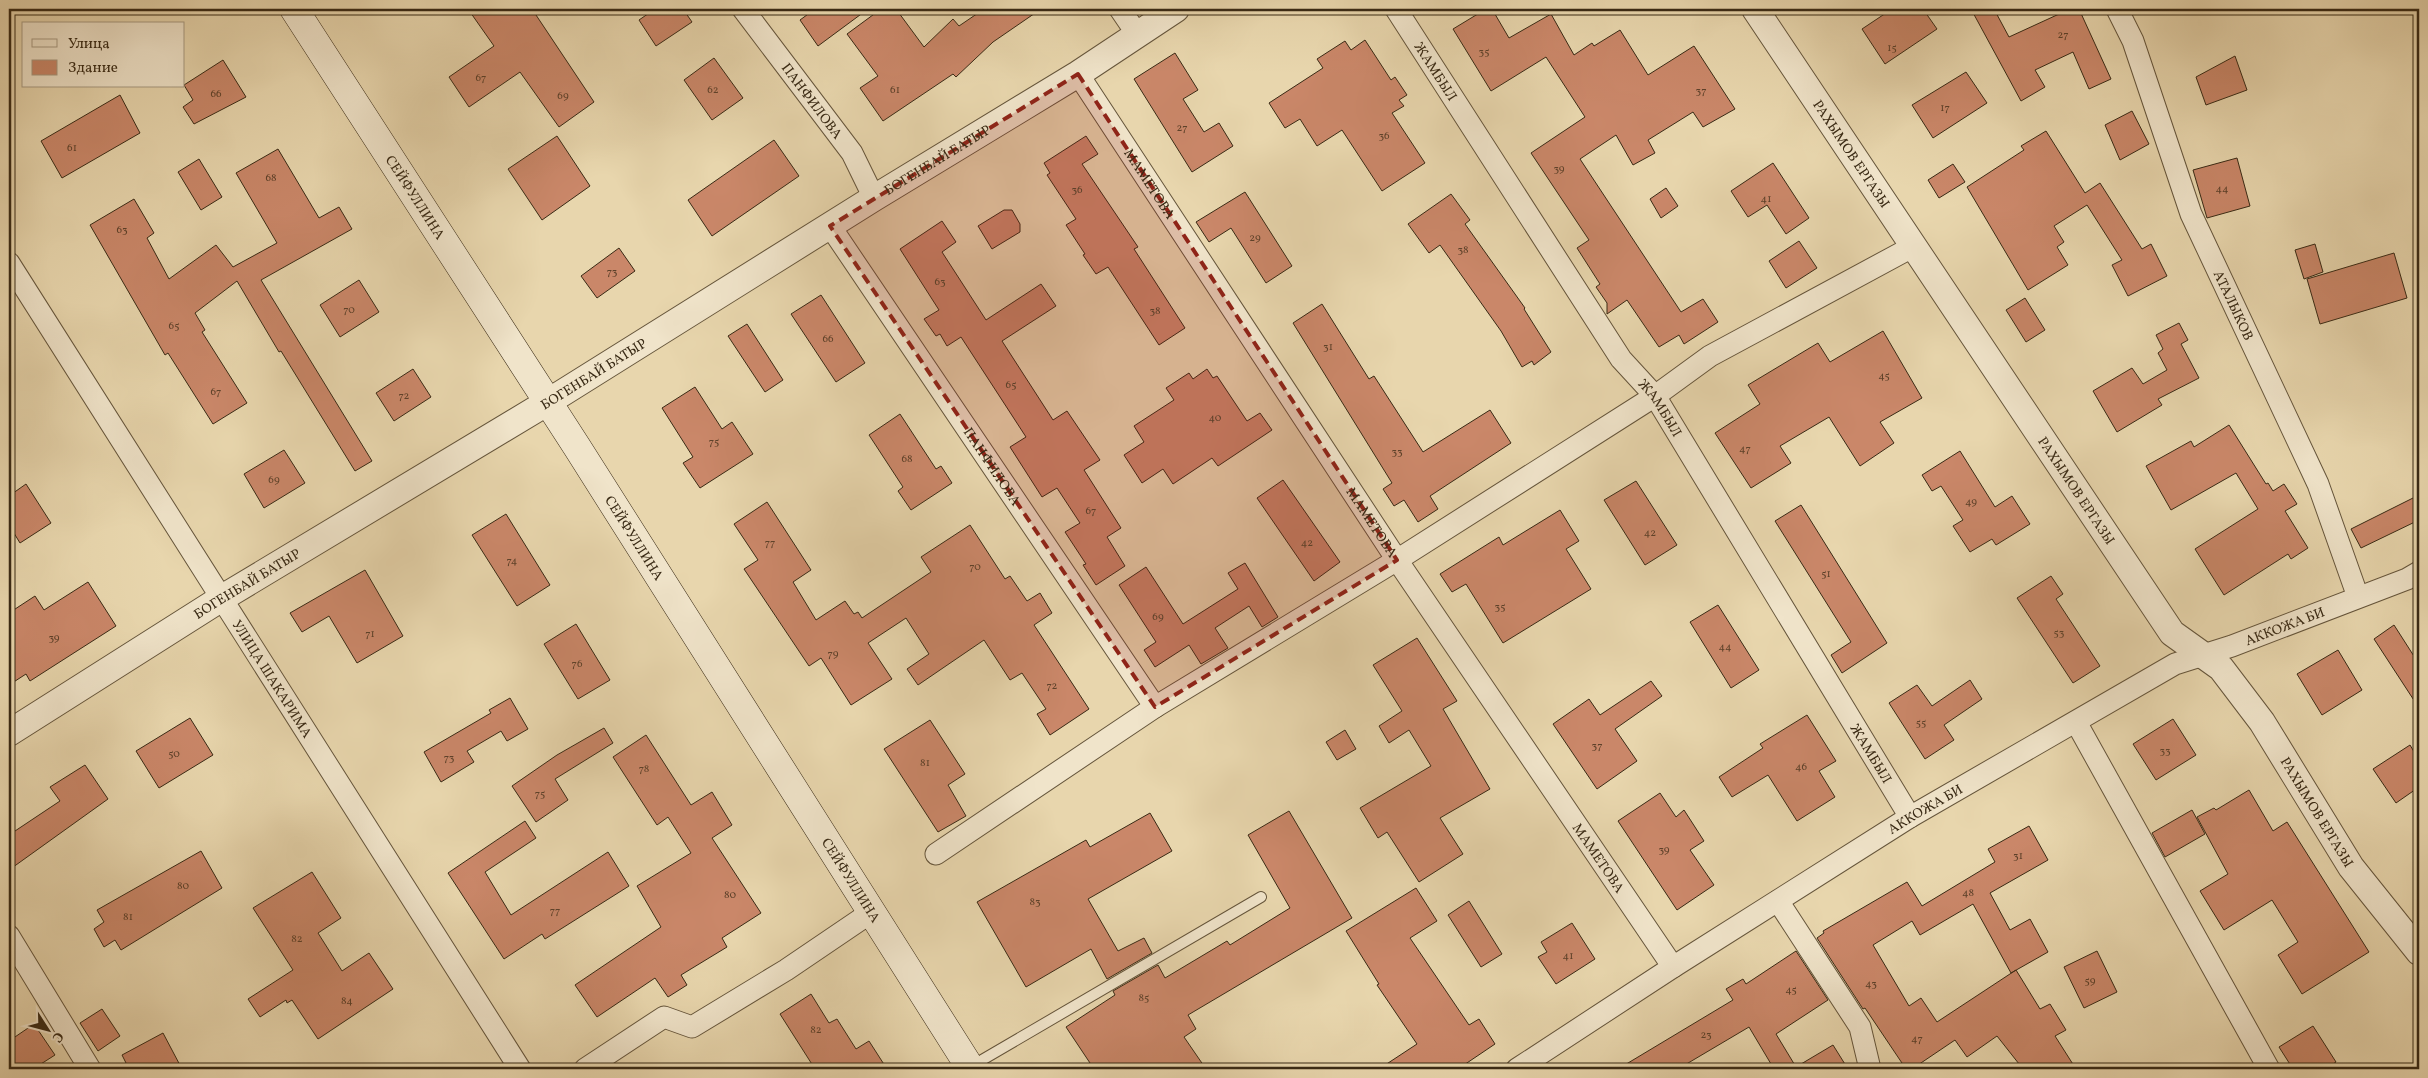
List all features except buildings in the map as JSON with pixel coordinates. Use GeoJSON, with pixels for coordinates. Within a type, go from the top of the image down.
{"type":"FeatureCollection","features":[{"type":"Feature","properties":{"kind":"main road","name":"СЕЙФУЛЛИНА"},"geometry":{"type":"LineString","coordinates":[[294,9],[548,402],[970,1068]]}},
{"type":"Feature","properties":{"kind":"street","name":"ПАНФИЛОВА"},"geometry":{"type":"LineString","coordinates":[[743,9],[852,153],[874,198]]}},
{"type":"Feature","properties":{"kind":"street"},"geometry":{"type":"LineString","coordinates":[[1120,9],[1137,34]]}},
{"type":"Feature","properties":{"kind":"street","name":"БОГЕНБАЙ БАТЫР"},"geometry":{"type":"LineString","coordinates":[[9,733],[222,598],[548,402],[874,198],[1078,74],[1176,9]]}},
{"type":"Feature","properties":{"kind":"street","name":"ЖАМБЫЛ"},"geometry":{"type":"LineString","coordinates":[[1396,9],[1621,359],[1655,396],[1910,817]]}},
{"type":"Feature","properties":{"kind":"street","name":"РАХЫМОВ ЕРГАЗЫ"},"geometry":{"type":"LineString","coordinates":[[1755,9],[2172,633],[2221,668],[2262,722],[2351,867],[2419,952]]}},
{"type":"Feature","properties":{"kind":"street","name":"АТАЛЫКОВ"},"geometry":{"type":"LineString","coordinates":[[2117,9],[2133,41],[2191,214],[2318,484],[2358,597]]}},
{"type":"Feature","properties":{"kind":"street","name":"МАМЕТОВА"},"geometry":{"type":"LineString","coordinates":[[1078,74],[1397,560],[1672,967]]}},
{"type":"Feature","properties":{"kind":"street","name":"ПАНФИЛОВА"},"geometry":{"type":"LineString","coordinates":[[830,226],[1155,707]]}},
{"type":"Feature","properties":{"kind":"street"},"geometry":{"type":"LineString","coordinates":[[936,854],[1155,707],[1397,560],[1655,396],[1710,356],[1914,246]]}},
{"type":"Feature","properties":{"kind":"street","name":"УЛИЦА ШАКАРИМА"},"geometry":{"type":"LineString","coordinates":[[9,263],[520,1069]]}},
{"type":"Feature","properties":{"kind":"street","name":"АККОЖА БИ"},"geometry":{"type":"LineString","coordinates":[[1517,1069],[1672,967],[1910,817],[2175,664],[2232,646],[2407,579],[2419,572]]}},
{"type":"Feature","properties":{"kind":"street"},"geometry":{"type":"LineString","coordinates":[[2076,722],[2269,1069]]}},
{"type":"Feature","properties":{"kind":"street"},"geometry":{"type":"LineString","coordinates":[[1778,901],[1860,1027],[1870,1069]]}},
{"type":"Feature","properties":{"kind":"street"},"geometry":{"type":"LineString","coordinates":[[585,1069],[664,1017],[692,1026],[786,970],[872,911]]}},
{"type":"Feature","properties":{"kind":"street"},"geometry":{"type":"LineString","coordinates":[[9,936],[90,1069]]}},
{"type":"Feature","properties":{"kind":"lane"},"geometry":{"type":"LineString","coordinates":[[970,1068],[1261,897]]}},
{"type":"Feature","properties":{"kind":"highlighted area"},"geometry":{"type":"Polygon","coordinates":[[[1078,74],[1397,560],[1155,707],[830,226],[1078,74]]]}}]}
